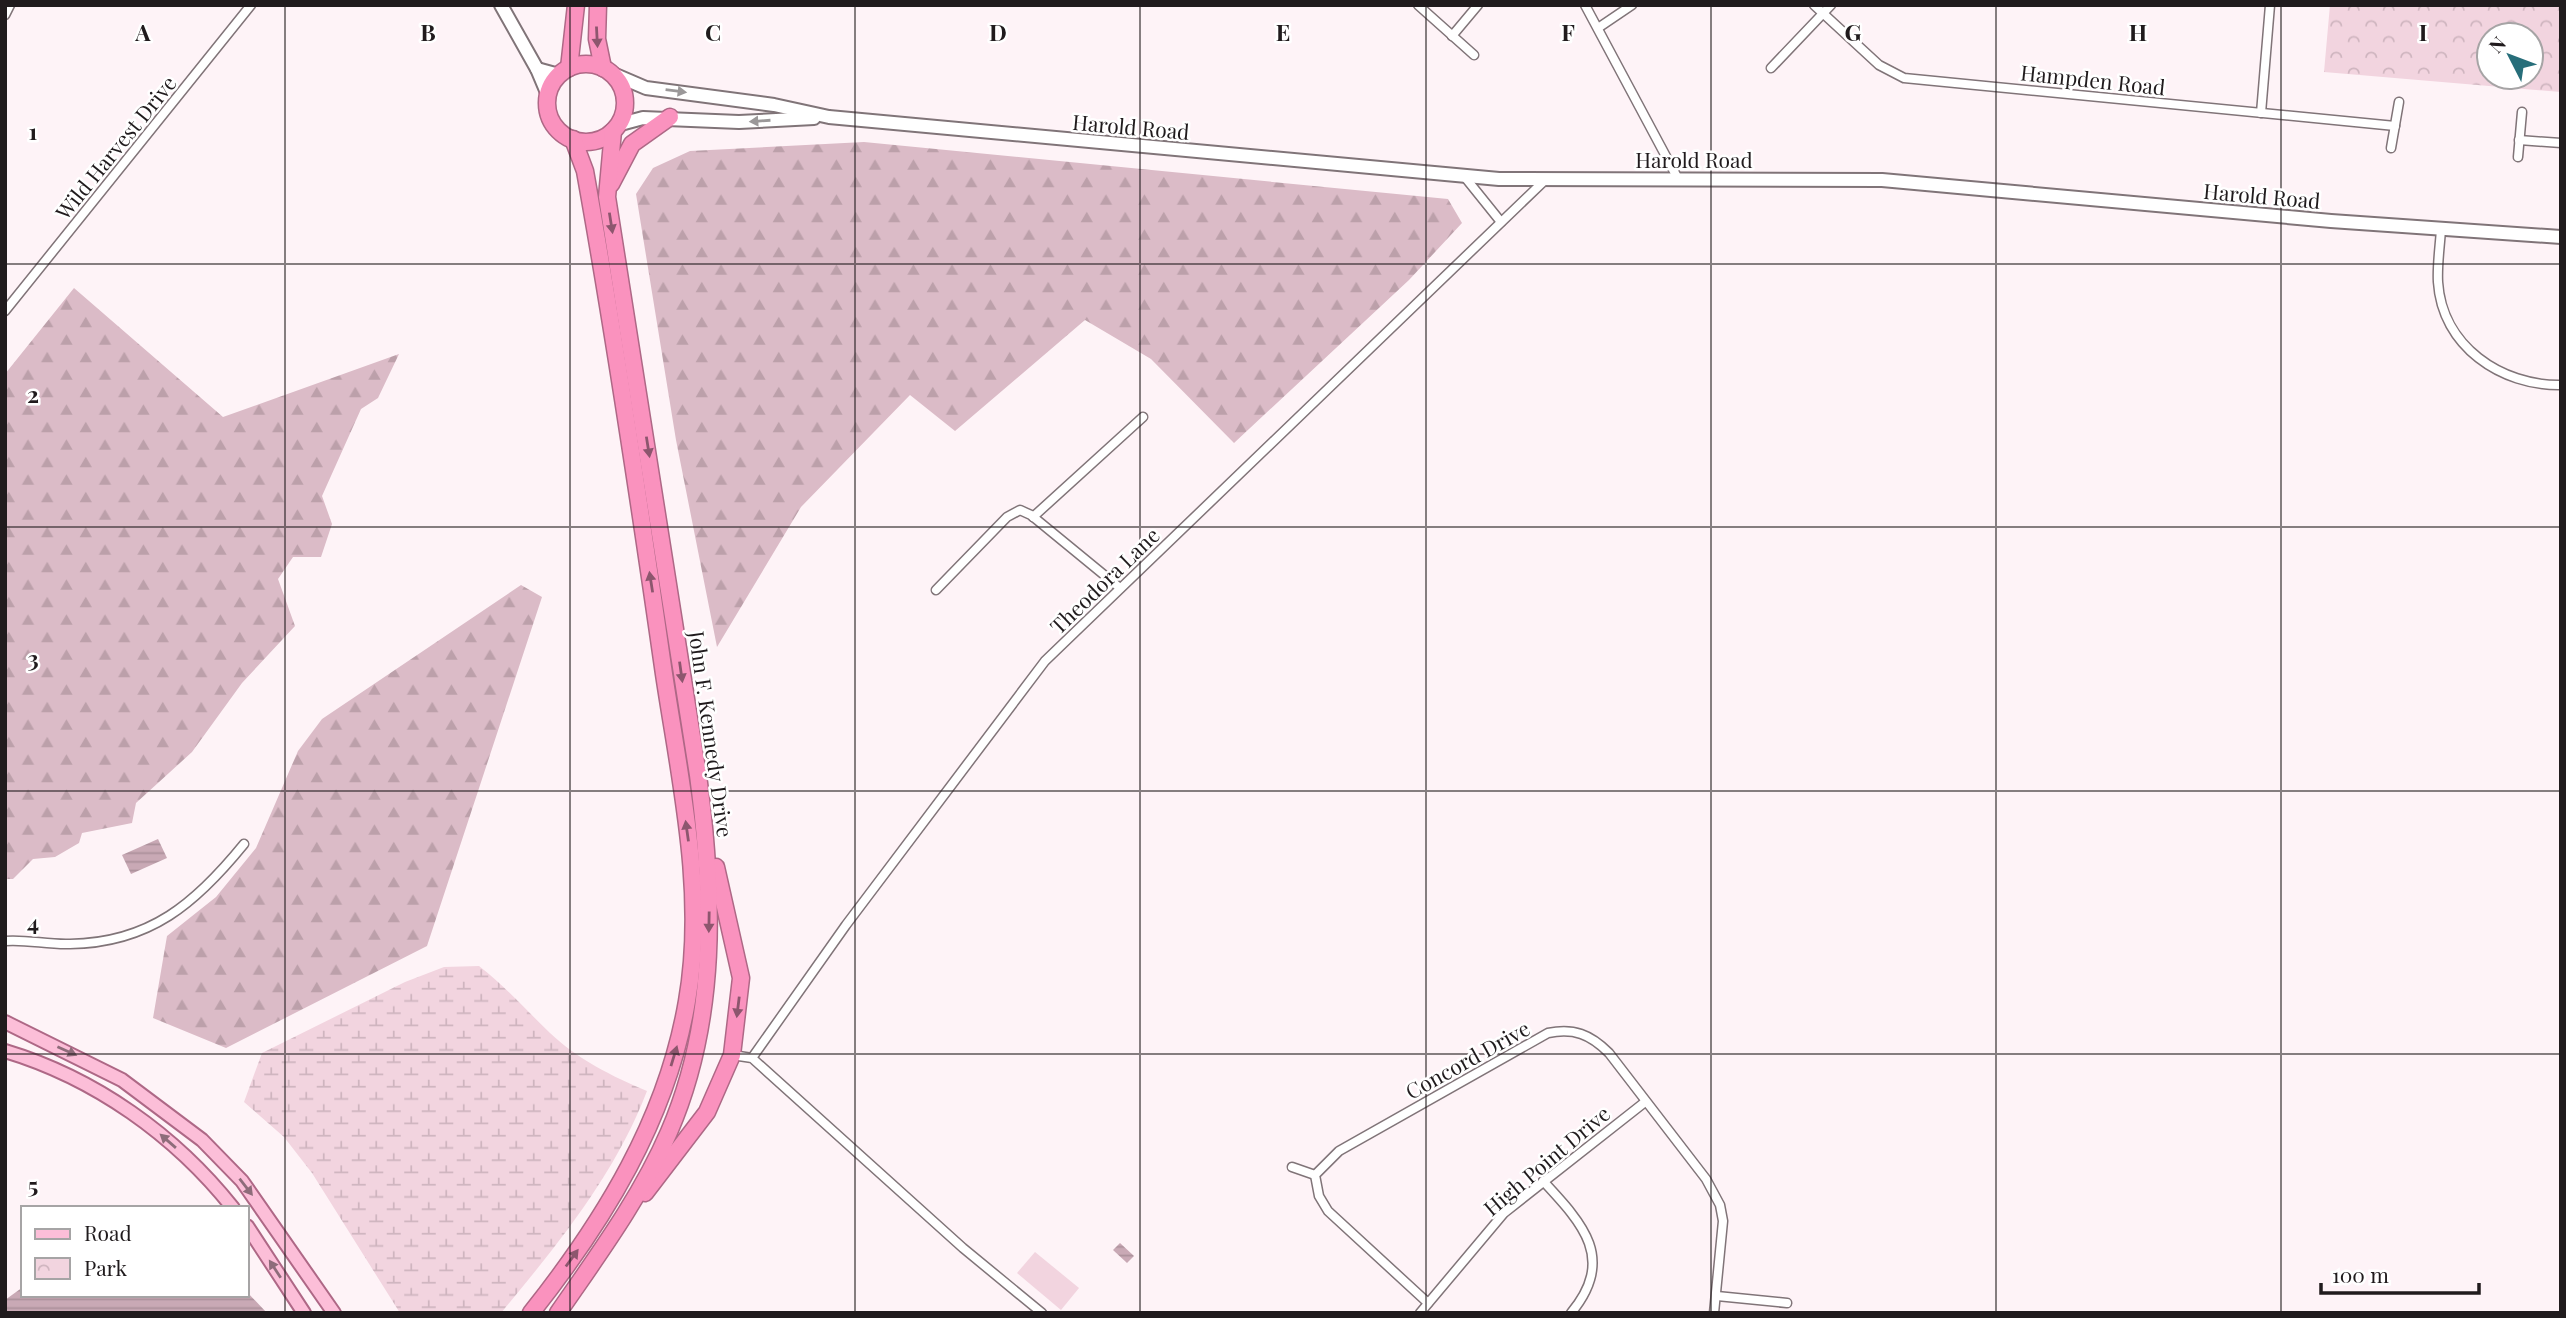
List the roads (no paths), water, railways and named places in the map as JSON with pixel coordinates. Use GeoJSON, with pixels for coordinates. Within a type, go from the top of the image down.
{"type":"FeatureCollection","features":[{"type":"Feature","properties":{"kind":"highway"},"geometry":{"type":"LineString","coordinates":[[548,95],[564,72],[576,5]]}},
{"type":"Feature","properties":{"kind":"highway","name":"John F. Kennedy Drive"},"geometry":{"type":"LineString","coordinates":[[558,1313],[620,1224],[669,1132],[698,1045],[708,959],[708,845],[660,522],[607,197],[615,128],[624,112],[624,97],[619,82],[607,71],[597,38],[598,5]]}},
{"type":"Feature","properties":{"kind":"highway"},"geometry":{"type":"LineString","coordinates":[[564,72],[584,64],[607,71]]}},
{"type":"Feature","properties":{"kind":"highway","name":"John F. Kennedy Drive"},"geometry":{"type":"LineString","coordinates":[[531,1313],[613,1197],[652,1121],[680,1035],[693,959],[690,852],[586,171],[573,139],[553,123],[548,110],[548,95]]}},
{"type":"Feature","properties":{"kind":"highway"},"geometry":{"type":"LineString","coordinates":[[607,197],[619,163],[632,144],[670,117]]}},
{"type":"Feature","properties":{"kind":"highway"},"geometry":{"type":"LineString","coordinates":[[573,139],[594,141],[615,128]]}},
{"type":"Feature","properties":{"kind":"highway"},"geometry":{"type":"LineString","coordinates":[[620,1224],[683,1147],[707,1112],[732,1055],[741,978],[708,845]]}},
{"type":"Feature","properties":{"kind":"main road"},"geometry":{"type":"LineString","coordinates":[[500,5],[537,69],[548,95]]}},
{"type":"Feature","properties":{"kind":"main road"},"geometry":{"type":"LineString","coordinates":[[537,69],[564,72]]}},
{"type":"Feature","properties":{"kind":"main road","name":"Harold Road"},"geometry":{"type":"LineString","coordinates":[[607,71],[646,88],[774,105],[828,117],[1464,176],[1543,182],[1677,177],[1882,180],[2561,237]]}},
{"type":"Feature","properties":{"kind":"main road","name":"Harold Road"},"geometry":{"type":"LineString","coordinates":[[615,128],[636,118],[670,117],[739,122],[828,117]]}},
{"type":"Feature","properties":{"kind":"main road"},"geometry":{"type":"LineString","coordinates":[[5,1022],[122,1080],[202,1140],[242,1181],[334,1313]]}},
{"type":"Feature","properties":{"kind":"main road"},"geometry":{"type":"LineString","coordinates":[[5,1051],[70,1076],[132,1113],[175,1147],[231,1206]]}},
{"type":"Feature","properties":{"kind":"main road"},"geometry":{"type":"LineString","coordinates":[[248,1228],[304,1313]]}},
{"type":"Feature","properties":{"kind":"street"},"geometry":{"type":"LineString","coordinates":[[5,15],[10,5]]}},
{"type":"Feature","properties":{"kind":"street","name":"Wild Harvest Drive"},"geometry":{"type":"LineString","coordinates":[[5,311],[251,5]]}},
{"type":"Feature","properties":{"kind":"street"},"geometry":{"type":"LineString","coordinates":[[1418,5],[1474,55]]}},
{"type":"Feature","properties":{"kind":"street"},"geometry":{"type":"LineString","coordinates":[[1452,36],[1478,5]]}},
{"type":"Feature","properties":{"kind":"street"},"geometry":{"type":"LineString","coordinates":[[1585,5],[1677,177]]}},
{"type":"Feature","properties":{"kind":"street"},"geometry":{"type":"LineString","coordinates":[[1598,28],[1632,5]]}},
{"type":"Feature","properties":{"kind":"street","name":"Hampden Road"},"geometry":{"type":"LineString","coordinates":[[1814,5],[1879,65],[1905,78],[2395,126]]}},
{"type":"Feature","properties":{"kind":"street"},"geometry":{"type":"LineString","coordinates":[[1770,68],[1831,5]]}},
{"type":"Feature","properties":{"kind":"street"},"geometry":{"type":"LineString","coordinates":[[2261,113],[2270,5]]}},
{"type":"Feature","properties":{"kind":"street"},"geometry":{"type":"LineString","coordinates":[[2391,148],[2399,102]]}},
{"type":"Feature","properties":{"kind":"street"},"geometry":{"type":"LineString","coordinates":[[2518,157],[2522,112]]}},
{"type":"Feature","properties":{"kind":"street"},"geometry":{"type":"LineString","coordinates":[[2519,140],[2561,143]]}},
{"type":"Feature","properties":{"kind":"street"},"geometry":{"type":"LineString","coordinates":[[1464,176],[1501,222]]}},
{"type":"Feature","properties":{"kind":"street","name":"Theodora Lane"},"geometry":{"type":"LineString","coordinates":[[752,1058],[1021,690],[1064,642],[1543,182]]}},
{"type":"Feature","properties":{"kind":"street"},"geometry":{"type":"LineString","coordinates":[[2441,229],[2438,283],[2444,313],[2459,340],[2482,362],[2516,380],[2537,385],[2561,385]]}},
{"type":"Feature","properties":{"kind":"street"},"geometry":{"type":"LineString","coordinates":[[1034,517],[1143,417]]}},
{"type":"Feature","properties":{"kind":"street"},"geometry":{"type":"LineString","coordinates":[[936,590],[1007,517],[1020,510],[1034,517],[1120,588]]}},
{"type":"Feature","properties":{"kind":"street"},"geometry":{"type":"LineString","coordinates":[[5,941],[100,943],[131,936],[175,914],[192,900],[244,844]]}},
{"type":"Feature","properties":{"kind":"street","name":"Concord Drive"},"geometry":{"type":"LineString","coordinates":[[1315,1175],[1339,1151],[1548,1033],[1563,1031],[1588,1035],[1609,1053],[1706,1179],[1720,1205],[1723,1221],[1714,1313]]}},
{"type":"Feature","properties":{"kind":"street"},"geometry":{"type":"LineString","coordinates":[[732,1055],[752,1058],[963,1248],[1042,1313]]}},
{"type":"Feature","properties":{"kind":"street","name":"High Point Drive"},"geometry":{"type":"LineString","coordinates":[[1420,1313],[1496,1221],[1645,1102]]}},
{"type":"Feature","properties":{"kind":"street"},"geometry":{"type":"LineString","coordinates":[[1292,1167],[1315,1175],[1319,1196],[1328,1211],[1428,1303]]}},
{"type":"Feature","properties":{"kind":"street"},"geometry":{"type":"LineString","coordinates":[[1543,1181],[1568,1209],[1592,1251],[1593,1276],[1585,1296],[1571,1313]]}},
{"type":"Feature","properties":{"kind":"street"},"geometry":{"type":"LineString","coordinates":[[1717,1296],[1787,1303]]}}]}
